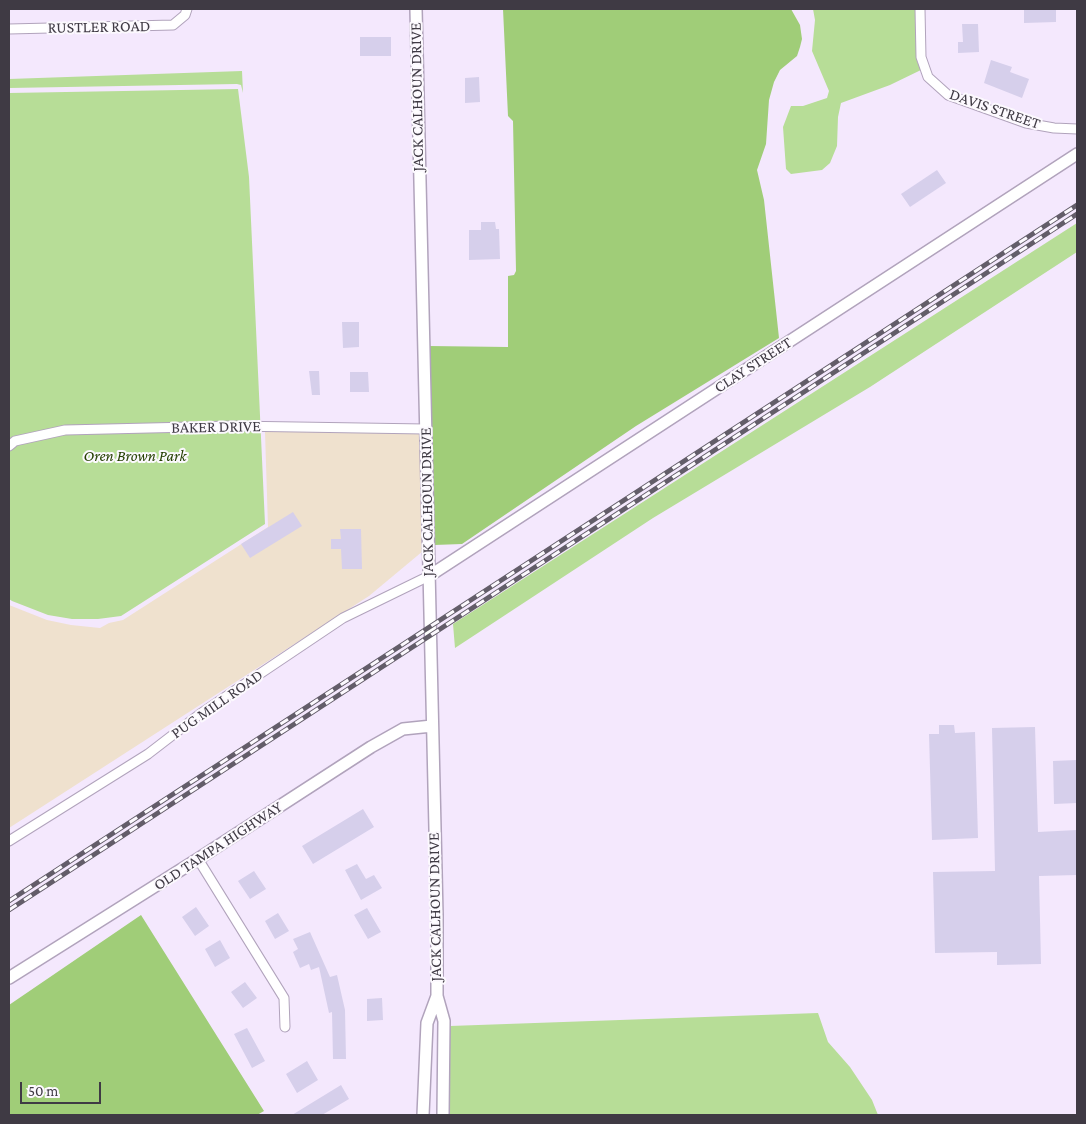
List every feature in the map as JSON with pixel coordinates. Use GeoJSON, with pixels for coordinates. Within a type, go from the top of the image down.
{"type":"FeatureCollection","features":[{"type":"Feature","properties":{"kind":"street","name":"JACK CALHOUN DRIVE"},"geometry":{"type":"LineString","coordinates":[[416,9],[437,915],[437,996],[444,1021],[443,1115]]}},
{"type":"Feature","properties":{"kind":"street","name":"DAVIS STREET"},"geometry":{"type":"LineString","coordinates":[[920,9],[921,57],[928,78],[948,95],[1026,123],[1077,130]]}},
{"type":"Feature","properties":{"kind":"street","name":"RUSTLER ROAD"},"geometry":{"type":"LineString","coordinates":[[9,29],[173,25],[186,12]]}},
{"type":"Feature","properties":{"kind":"street","name":"CLAY STREET"},"geometry":{"type":"LineString","coordinates":[[429,576],[1077,154]]}},
{"type":"Feature","properties":{"kind":"street","name":"BAKER DRIVE"},"geometry":{"type":"LineString","coordinates":[[9,446],[15,441],[65,430],[234,426],[425,429]]}},
{"type":"Feature","properties":{"kind":"street","name":"PUG MILL ROAD"},"geometry":{"type":"LineString","coordinates":[[9,841],[148,754],[200,714],[343,618],[429,576]]}},
{"type":"Feature","properties":{"kind":"street","name":"OLD TAMPA HIGHWAY"},"geometry":{"type":"LineString","coordinates":[[9,978],[198,860],[371,747],[403,729],[432,726]]}},
{"type":"Feature","properties":{"kind":"street"},"geometry":{"type":"LineString","coordinates":[[198,860],[284,998],[285,1027]]}},
{"type":"Feature","properties":{"kind":"street","name":"JACK CALHOUN DRIVE"},"geometry":{"type":"LineString","coordinates":[[423,1115],[427,1023],[437,996]]}},
{"type":"Feature","properties":{"kind":"shaded area"},"geometry":{"type":"Polygon","coordinates":[[[420,430],[423,551],[369,596],[9,828],[9,605],[47,620],[100,628],[109,623],[123,620],[268,527],[265,432],[420,430]]]}},
{"type":"Feature","properties":{"kind":"green space"},"geometry":{"type":"Polygon","coordinates":[[[503,9],[791,9],[800,25],[802,39],[797,56],[780,70],[774,82],[769,100],[766,144],[757,170],[764,200],[779,338],[636,426],[462,544],[434,545],[429,346],[508,347],[508,276],[514,275],[516,271],[513,121],[508,116],[503,9]]]}},
{"type":"Feature","properties":{"kind":"green space"},"geometry":{"type":"Polygon","coordinates":[[[813,9],[918,9],[917,62],[923,69],[890,85],[841,103],[838,117],[837,146],[830,163],[822,170],[791,174],[786,169],[783,127],[791,106],[803,106],[827,98],[829,91],[812,51],[815,20],[813,9]]]}},
{"type":"Feature","properties":{"kind":"green space"},"geometry":{"type":"Polygon","coordinates":[[[242,71],[243,93],[241,85],[237,84],[9,88],[9,79],[242,71]]]}},
{"type":"Feature","properties":{"kind":"green space","name":"Oren Brown Park"},"geometry":{"type":"Polygon","coordinates":[[[238,89],[249,177],[265,524],[121,616],[98,619],[72,619],[48,615],[12,601],[9,599],[9,93],[238,89]]]}},
{"type":"Feature","properties":{"kind":"green space"},"geometry":{"type":"Polygon","coordinates":[[[1077,223],[1077,252],[870,387],[653,518],[455,648],[453,624],[1077,223]]]}},
{"type":"Feature","properties":{"kind":"green space"},"geometry":{"type":"Polygon","coordinates":[[[141,915],[264,1111],[257,1115],[9,1115],[9,1005],[141,915]]]}},
{"type":"Feature","properties":{"kind":"green space"},"geometry":{"type":"Polygon","coordinates":[[[818,1013],[828,1042],[850,1067],[872,1100],[878,1115],[449,1115],[450,1026],[818,1013]]]}},
{"type":"Feature","properties":{"kind":"building"},"geometry":{"type":"Polygon","coordinates":[[[1024,9],[1056,9],[1056,22],[1024,23],[1024,9]]]}},
{"type":"Feature","properties":{"kind":"building"},"geometry":{"type":"Polygon","coordinates":[[[962,24],[978,24],[979,52],[958,53],[958,42],[963,42],[962,24]]]}},
{"type":"Feature","properties":{"kind":"building"},"geometry":{"type":"Polygon","coordinates":[[[360,37],[391,37],[391,56],[360,56],[360,37]]]}},
{"type":"Feature","properties":{"kind":"building"},"geometry":{"type":"Polygon","coordinates":[[[991,60],[1012,67],[1010,72],[1029,79],[1022,98],[984,83],[991,60]]]}},
{"type":"Feature","properties":{"kind":"building"},"geometry":{"type":"Polygon","coordinates":[[[479,77],[480,102],[465,103],[465,78],[479,77]]]}},
{"type":"Feature","properties":{"kind":"building"},"geometry":{"type":"Polygon","coordinates":[[[937,170],[946,183],[910,207],[901,194],[937,170]]]}},
{"type":"Feature","properties":{"kind":"building"},"geometry":{"type":"Polygon","coordinates":[[[481,222],[495,222],[496,229],[499,229],[500,259],[469,260],[469,230],[481,230],[481,222]]]}},
{"type":"Feature","properties":{"kind":"building"},"geometry":{"type":"Polygon","coordinates":[[[342,322],[359,322],[359,347],[343,348],[342,322]]]}},
{"type":"Feature","properties":{"kind":"building"},"geometry":{"type":"Polygon","coordinates":[[[309,371],[319,371],[320,395],[312,395],[309,371]]]}},
{"type":"Feature","properties":{"kind":"building"},"geometry":{"type":"Polygon","coordinates":[[[350,372],[368,372],[369,392],[350,392],[350,372]]]}},
{"type":"Feature","properties":{"kind":"building"},"geometry":{"type":"Polygon","coordinates":[[[293,512],[302,526],[250,558],[241,544],[293,512]]]}},
{"type":"Feature","properties":{"kind":"building"},"geometry":{"type":"Polygon","coordinates":[[[340,529],[361,529],[362,569],[342,569],[341,549],[331,549],[331,539],[341,539],[340,529]]]}},
{"type":"Feature","properties":{"kind":"building"},"geometry":{"type":"Polygon","coordinates":[[[939,725],[954,725],[955,733],[975,732],[978,838],[932,840],[929,734],[939,734],[939,725]]]}},
{"type":"Feature","properties":{"kind":"building"},"geometry":{"type":"Polygon","coordinates":[[[1035,727],[1038,832],[1077,830],[1077,875],[1039,876],[1041,964],[997,965],[997,952],[935,953],[933,872],[995,871],[992,728],[1035,727]]]}},
{"type":"Feature","properties":{"kind":"building"},"geometry":{"type":"Polygon","coordinates":[[[1077,760],[1077,803],[1054,804],[1053,761],[1077,760]]]}},
{"type":"Feature","properties":{"kind":"building"},"geometry":{"type":"Polygon","coordinates":[[[363,809],[374,827],[313,864],[302,846],[363,809]]]}},
{"type":"Feature","properties":{"kind":"building"},"geometry":{"type":"Polygon","coordinates":[[[357,864],[366,879],[374,875],[382,888],[361,900],[345,870],[357,864]]]}},
{"type":"Feature","properties":{"kind":"building"},"geometry":{"type":"Polygon","coordinates":[[[254,871],[266,889],[250,899],[238,881],[254,871]]]}},
{"type":"Feature","properties":{"kind":"building"},"geometry":{"type":"Polygon","coordinates":[[[196,907],[209,926],[195,936],[182,917],[196,907]]]}},
{"type":"Feature","properties":{"kind":"building"},"geometry":{"type":"Polygon","coordinates":[[[367,908],[381,932],[368,939],[354,915],[367,908]]]}},
{"type":"Feature","properties":{"kind":"building"},"geometry":{"type":"Polygon","coordinates":[[[278,913],[289,931],[275,939],[265,921],[278,913]]]}},
{"type":"Feature","properties":{"kind":"building"},"geometry":{"type":"Polygon","coordinates":[[[310,932],[330,977],[337,975],[345,1010],[346,1059],[333,1059],[332,1012],[329,1013],[319,967],[311,970],[309,964],[300,968],[293,952],[298,949],[293,939],[310,932]]]}},
{"type":"Feature","properties":{"kind":"building"},"geometry":{"type":"Polygon","coordinates":[[[220,940],[230,958],[215,967],[205,949],[220,940]]]}},
{"type":"Feature","properties":{"kind":"building"},"geometry":{"type":"Polygon","coordinates":[[[245,982],[257,998],[243,1008],[231,992],[245,982]]]}},
{"type":"Feature","properties":{"kind":"building"},"geometry":{"type":"Polygon","coordinates":[[[382,998],[383,1020],[367,1021],[367,999],[382,998]]]}},
{"type":"Feature","properties":{"kind":"building"},"geometry":{"type":"Polygon","coordinates":[[[247,1028],[265,1061],[252,1068],[234,1034],[247,1028]]]}},
{"type":"Feature","properties":{"kind":"building"},"geometry":{"type":"Polygon","coordinates":[[[307,1061],[318,1080],[297,1093],[286,1074],[307,1061]]]}},
{"type":"Feature","properties":{"kind":"building"},"geometry":{"type":"Polygon","coordinates":[[[341,1085],[349,1099],[322,1115],[292,1115],[341,1085]]]}},
{"type":"Feature","properties":{"kind":"railway"},"geometry":{"type":"LineString","coordinates":[[9,901],[1077,205]]}},
{"type":"Feature","properties":{"kind":"railway"},"geometry":{"type":"LineString","coordinates":[[9,910],[1077,214]]}}]}
